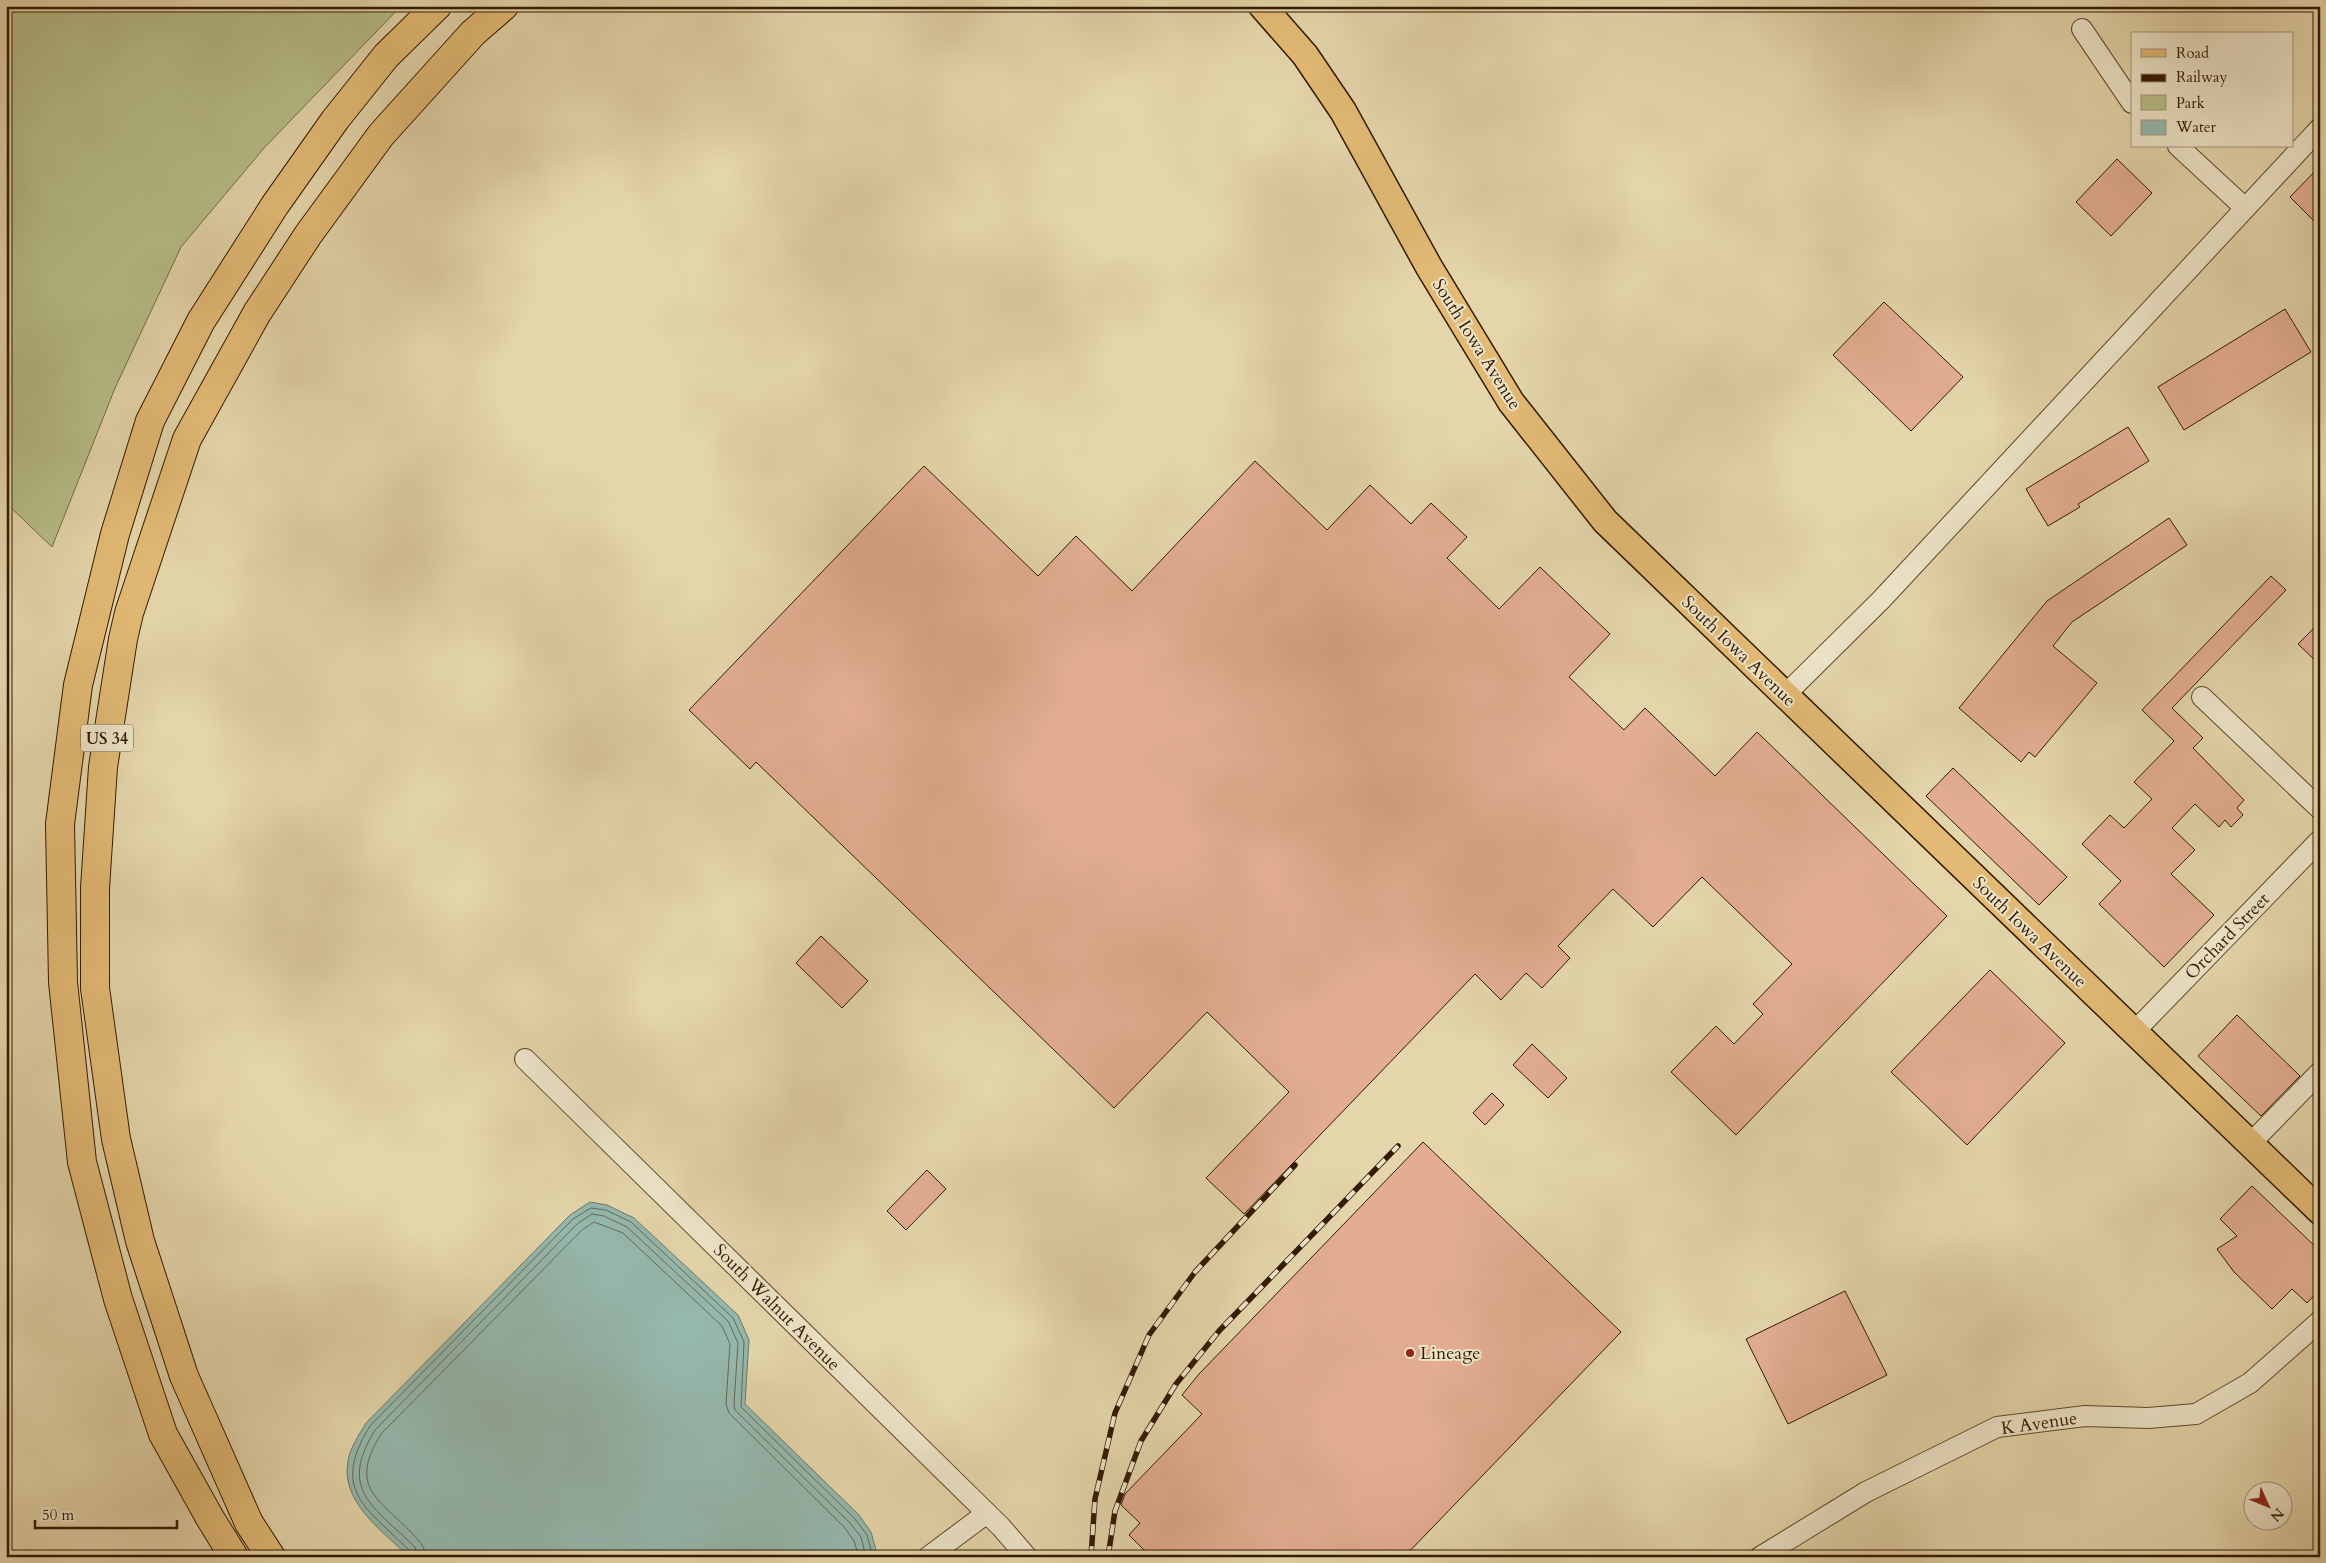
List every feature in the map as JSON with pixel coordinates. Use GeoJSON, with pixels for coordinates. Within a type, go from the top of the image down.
{"type":"FeatureCollection","features":[{"type":"Feature","properties":{"kind":"highway","name":"US 34"},"geometry":{"type":"LineString","coordinates":[[234,1557],[163,1434],[118,1299],[82,1162],[63,982],[60,824],[78,685],[114,534],[150,421],[201,321],[275,205],[335,120],[386,56],[437,6]]}},
{"type":"Feature","properties":{"kind":"highway","name":"US 34"},"geometry":{"type":"LineString","coordinates":[[270,1557],[249,1523],[184,1376],[140,1241],[116,1138],[95,988],[96,888],[103,767],[123,639],[129,613],[187,439],[257,313],[308,236],[381,135],[472,33],[504,6]]}},
{"type":"Feature","properties":{"kind":"main road","name":"South Iowa Avenue"},"geometry":{"type":"LineString","coordinates":[[1262,6],[1304,56],[1343,111],[1429,267],[1511,402],[1605,521],[2320,1211]]}},
{"type":"Feature","properties":{"kind":"street"},"geometry":{"type":"LineString","coordinates":[[2082,29],[2131,102]]}},
{"type":"Feature","properties":{"kind":"street"},"geometry":{"type":"LineString","coordinates":[[1785,695],[1881,600],[2320,128]]}},
{"type":"Feature","properties":{"kind":"street"},"geometry":{"type":"LineString","coordinates":[[2180,148],[2245,208]]}},
{"type":"Feature","properties":{"kind":"street"},"geometry":{"type":"LineString","coordinates":[[2202,697],[2320,809]]}},
{"type":"Feature","properties":{"kind":"street","name":"Orchard Street"},"geometry":{"type":"LineString","coordinates":[[2134,1032],[2320,840]]}},
{"type":"Feature","properties":{"kind":"street","name":"South Walnut Avenue"},"geometry":{"type":"LineString","coordinates":[[525,1059],[987,1513],[1027,1557]]}},
{"type":"Feature","properties":{"kind":"street"},"geometry":{"type":"LineString","coordinates":[[2250,1144],[2320,1072]]}},
{"type":"Feature","properties":{"kind":"street","name":"K Avenue"},"geometry":{"type":"LineString","coordinates":[[1760,1557],[1866,1492],[1997,1427],[2085,1416],[2148,1418],[2196,1414],[2250,1383],[2320,1321]]}},
{"type":"Feature","properties":{"kind":"street"},"geometry":{"type":"LineString","coordinates":[[928,1557],[987,1513]]}},
{"type":"Feature","properties":{"kind":"green space"},"geometry":{"type":"Polygon","coordinates":[[[6,6],[401,6],[264,148],[181,247],[115,388],[52,547],[6,503],[6,6]]]}},
{"type":"Feature","properties":{"kind":"water"},"geometry":{"type":"Polygon","coordinates":[[[590,1202],[607,1205],[634,1218],[738,1315],[749,1340],[745,1404],[859,1515],[871,1532],[878,1557],[409,1557],[366,1515],[350,1490],[347,1476],[351,1451],[366,1423],[570,1215],[590,1202]]]}},
{"type":"Feature","properties":{"kind":"building"},"geometry":{"type":"Polygon","coordinates":[[[2117,159],[2152,193],[2111,236],[2076,202],[2117,159]]]}},
{"type":"Feature","properties":{"kind":"building"},"geometry":{"type":"Polygon","coordinates":[[[2320,166],[2320,227],[2290,197],[2320,166]]]}},
{"type":"Feature","properties":{"kind":"building"},"geometry":{"type":"Polygon","coordinates":[[[1884,302],[1963,377],[1911,431],[1833,355],[1884,302]]]}},
{"type":"Feature","properties":{"kind":"building"},"geometry":{"type":"Polygon","coordinates":[[[2285,309],[2311,352],[2184,430],[2158,387],[2285,309]]]}},
{"type":"Feature","properties":{"kind":"building"},"geometry":{"type":"Polygon","coordinates":[[[2128,427],[2149,461],[2078,504],[2080,507],[2048,526],[2026,489],[2128,427]]]}},
{"type":"Feature","properties":{"kind":"building"},"geometry":{"type":"Polygon","coordinates":[[[1255,461],[1327,530],[1370,485],[1411,524],[1431,503],[1467,537],[1447,558],[1499,609],[1540,567],[1610,634],[1569,677],[1624,730],[1645,708],[1715,776],[1757,732],[1947,916],[1736,1135],[1671,1072],[1716,1026],[1734,1044],[1763,1014],[1753,1004],[1792,964],[1702,877],[1653,927],[1613,889],[1558,946],[1570,958],[1542,988],[1526,973],[1501,1000],[1475,974],[1244,1214],[1206,1178],[1289,1092],[1207,1012],[1114,1108],[756,762],[750,769],[689,710],[924,466],[1038,576],[1076,536],[1132,591],[1255,461]]]}},
{"type":"Feature","properties":{"kind":"building"},"geometry":{"type":"Polygon","coordinates":[[[2169,518],[2187,545],[2072,622],[2053,646],[2097,683],[2035,757],[2029,752],[2021,762],[1959,708],[2047,601],[2169,518]]]}},
{"type":"Feature","properties":{"kind":"building"},"geometry":{"type":"Polygon","coordinates":[[[2271,576],[2286,590],[2172,708],[2203,738],[2193,748],[2244,800],[2237,808],[2243,815],[2231,827],[2225,820],[2219,827],[2195,804],[2172,828],[2195,850],[2171,874],[2214,915],[2164,967],[2099,904],[2121,881],[2082,844],[2110,815],[2124,828],[2152,799],[2134,782],[2174,741],[2142,710],[2271,576]]]}},
{"type":"Feature","properties":{"kind":"building"},"geometry":{"type":"Polygon","coordinates":[[[2320,622],[2320,665],[2298,644],[2320,622]]]}},
{"type":"Feature","properties":{"kind":"building"},"geometry":{"type":"Polygon","coordinates":[[[1953,768],[2067,877],[2039,905],[1926,796],[1953,768]]]}},
{"type":"Feature","properties":{"kind":"building"},"geometry":{"type":"Polygon","coordinates":[[[821,936],[868,981],[842,1008],[796,963],[821,936]]]}},
{"type":"Feature","properties":{"kind":"building"},"geometry":{"type":"Polygon","coordinates":[[[1990,970],[2065,1043],[1967,1145],[1891,1072],[1990,970]]]}},
{"type":"Feature","properties":{"kind":"building"},"geometry":{"type":"Polygon","coordinates":[[[2237,1015],[2300,1076],[2261,1116],[2198,1056],[2237,1015]]]}},
{"type":"Feature","properties":{"kind":"building"},"geometry":{"type":"Polygon","coordinates":[[[1532,1044],[1567,1078],[1548,1098],[1513,1065],[1532,1044]]]}},
{"type":"Feature","properties":{"kind":"building"},"geometry":{"type":"Polygon","coordinates":[[[1492,1093],[1504,1105],[1485,1125],[1473,1113],[1492,1093]]]}},
{"type":"Feature","properties":{"kind":"building","name":"Lineage"},"geometry":{"type":"Polygon","coordinates":[[[1423,1142],[1621,1332],[1404,1557],[1151,1557],[1129,1535],[1140,1523],[1121,1505],[1125,1494],[1202,1414],[1182,1395],[1199,1374],[1423,1142]]]}},
{"type":"Feature","properties":{"kind":"building"},"geometry":{"type":"Polygon","coordinates":[[[927,1170],[946,1189],[906,1230],[887,1211],[927,1170]]]}},
{"type":"Feature","properties":{"kind":"building"},"geometry":{"type":"Polygon","coordinates":[[[2252,1186],[2320,1251],[2320,1289],[2307,1303],[2292,1289],[2272,1309],[2234,1272],[2217,1249],[2237,1236],[2220,1219],[2252,1186]]]}},
{"type":"Feature","properties":{"kind":"building"},"geometry":{"type":"Polygon","coordinates":[[[1845,1291],[1887,1375],[1788,1424],[1746,1339],[1845,1291]]]}},
{"type":"Feature","properties":{"kind":"railway"},"geometry":{"type":"LineString","coordinates":[[1108,1557],[1115,1511],[1141,1441],[1176,1384],[1219,1331],[1398,1146]]}},
{"type":"Feature","properties":{"kind":"railway"},"geometry":{"type":"LineString","coordinates":[[1091,1557],[1095,1499],[1115,1413],[1149,1335],[1195,1272],[1295,1165]]}},
{"type":"Feature","properties":{"kind":"place","name":"Lineage"},"geometry":{"type":"Point","coordinates":[1410,1353]}}]}
